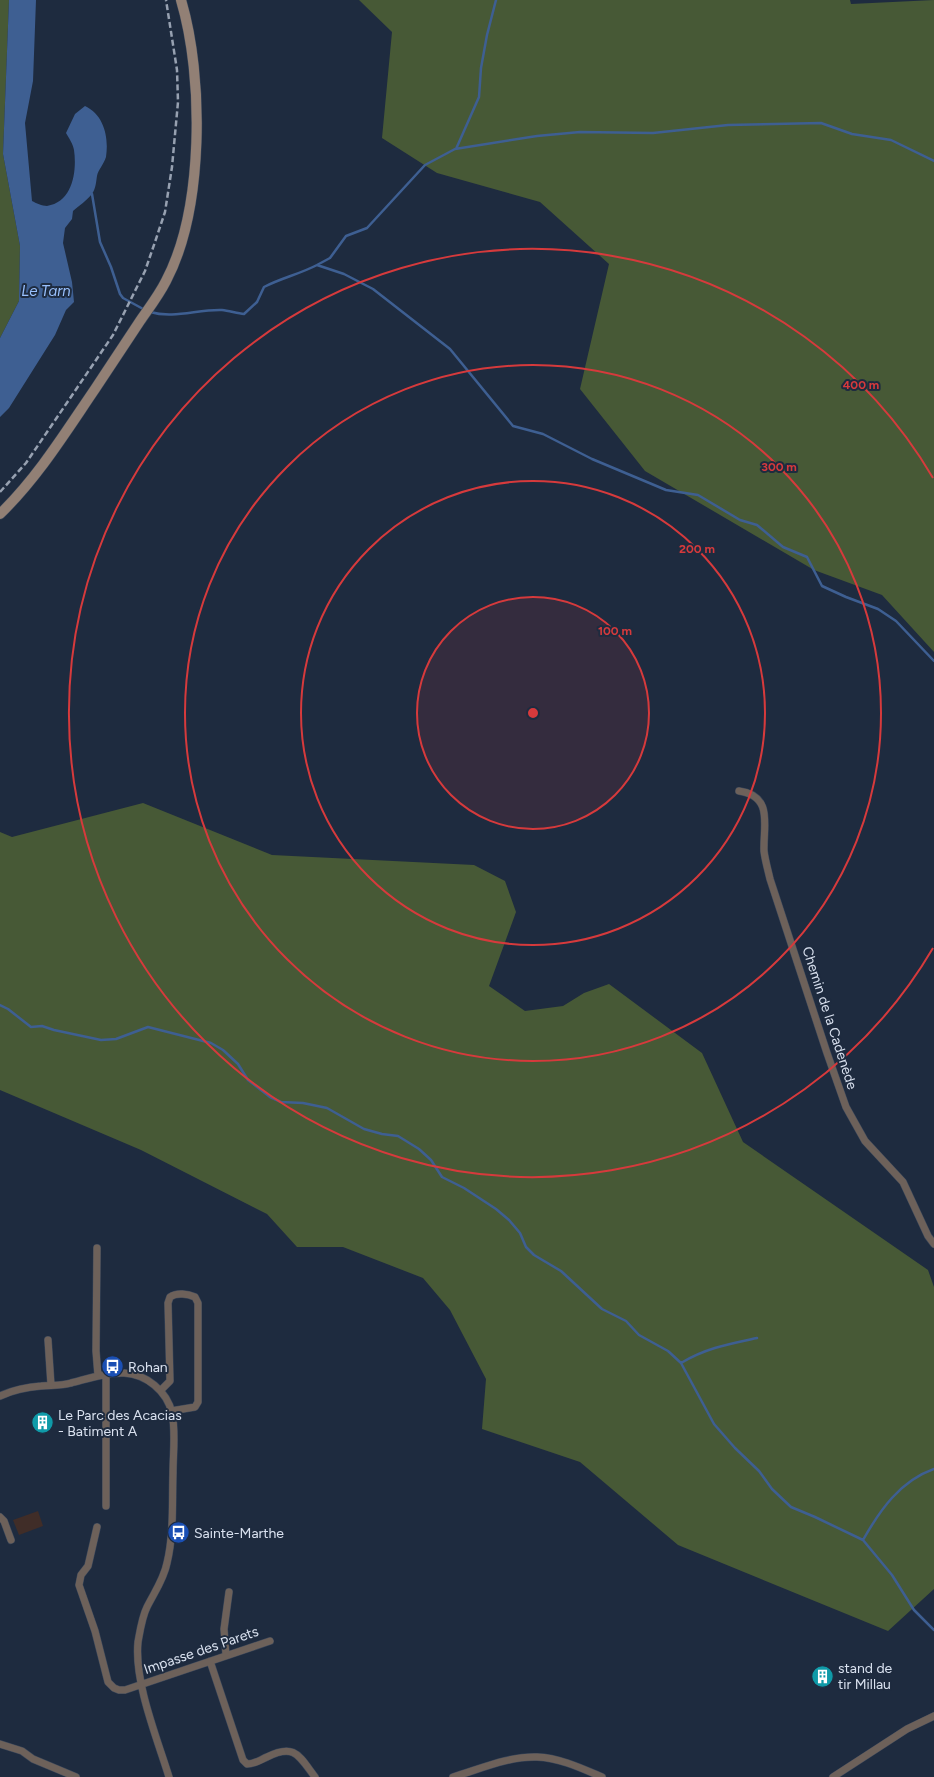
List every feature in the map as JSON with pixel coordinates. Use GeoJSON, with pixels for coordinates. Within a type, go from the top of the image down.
{"type":"FeatureCollection","features":[{"type":"Feature","properties":{"kind":"main road"},"geometry":{"type":"LineString","coordinates":[[0,514],[26,486],[53,452],[140,322],[158,294],[174,264],[184,232],[192,184],[197,132],[194,66],[181,0]]}},
{"type":"Feature","properties":{"kind":"street","name":"Chemin de la Cadenède"},"geometry":{"type":"LineString","coordinates":[[739,791],[749,792],[756,796],[764,809],[764,852],[770,879],[824,1046],[846,1107],[865,1141],[903,1182],[928,1236],[934,1244]]}},
{"type":"Feature","properties":{"kind":"street"},"geometry":{"type":"LineString","coordinates":[[97,1248],[96,1351],[98,1376]]}},
{"type":"Feature","properties":{"kind":"street"},"geometry":{"type":"LineString","coordinates":[[161,1390],[170,1381],[168,1303],[170,1297],[174,1294],[189,1294],[195,1297],[198,1303],[198,1402],[195,1407],[171,1411]]}},
{"type":"Feature","properties":{"kind":"street"},"geometry":{"type":"LineString","coordinates":[[48,1340],[51,1385]]}},
{"type":"Feature","properties":{"kind":"street"},"geometry":{"type":"LineString","coordinates":[[0,1396],[18,1389],[65,1385],[98,1376],[124,1373],[138,1376],[153,1383],[161,1390],[168,1401],[173,1423],[172,1536],[167,1565],[161,1581],[146,1609],[141,1625],[138,1643],[138,1667],[141,1684],[169,1777]]}},
{"type":"Feature","properties":{"kind":"street"},"geometry":{"type":"LineString","coordinates":[[106,1375],[106,1506]]}},
{"type":"Feature","properties":{"kind":"street"},"geometry":{"type":"LineString","coordinates":[[0,1517],[4,1521],[11,1540]]}},
{"type":"Feature","properties":{"kind":"street","name":"Impasse des Parets"},"geometry":{"type":"LineString","coordinates":[[97,1527],[88,1566],[81,1574],[79,1585],[95,1631],[108,1682],[114,1688],[119,1690],[141,1684],[270,1641]]}},
{"type":"Feature","properties":{"kind":"street"},"geometry":{"type":"LineString","coordinates":[[226,1655],[224,1629],[228,1592]]}},
{"type":"Feature","properties":{"kind":"street"},"geometry":{"type":"LineString","coordinates":[[210,1661],[243,1760],[247,1764],[254,1764],[279,1751],[286,1750],[299,1756],[314,1777]]}},
{"type":"Feature","properties":{"kind":"street"},"geometry":{"type":"LineString","coordinates":[[833,1777],[907,1729],[934,1716]]}},
{"type":"Feature","properties":{"kind":"street"},"geometry":{"type":"LineString","coordinates":[[0,1744],[16,1748],[33,1759],[76,1777]]}},
{"type":"Feature","properties":{"kind":"street"},"geometry":{"type":"LineString","coordinates":[[453,1777],[507,1761],[537,1757],[569,1764],[602,1777]]}},
{"type":"Feature","properties":{"kind":"shaded area"},"geometry":{"type":"Polygon","coordinates":[[[38,1511],[43,1526],[19,1535],[13,1520],[38,1511]]]}},
{"type":"Feature","properties":{"kind":"green space"},"geometry":{"type":"Polygon","coordinates":[[[0,0],[9,0],[3,154],[20,246],[19,301],[0,338],[0,0]]]}},
{"type":"Feature","properties":{"kind":"green space"},"geometry":{"type":"Polygon","coordinates":[[[359,0],[850,0],[851,4],[934,0],[934,652],[882,595],[814,570],[645,471],[580,389],[609,264],[540,202],[437,173],[382,138],[392,32],[359,0]]]}},
{"type":"Feature","properties":{"kind":"green space"},"geometry":{"type":"Polygon","coordinates":[[[143,803],[272,855],[474,865],[505,881],[516,912],[489,986],[525,1011],[563,1006],[584,993],[609,984],[702,1053],[743,1142],[928,1270],[934,1287],[934,1589],[888,1631],[678,1545],[580,1462],[482,1429],[486,1379],[450,1310],[423,1278],[343,1247],[297,1247],[267,1214],[141,1150],[0,1090],[0,832],[12,837],[143,803]]]}},
{"type":"Feature","properties":{"kind":"water","name":"Le Tarn"},"geometry":{"type":"Polygon","coordinates":[[[9,0],[36,0],[33,81],[25,123],[32,201],[47,206],[63,199],[68,192],[74,176],[75,158],[73,146],[66,133],[75,114],[85,106],[97,115],[101,121],[106,134],[107,149],[106,157],[98,174],[96,185],[92,194],[73,211],[72,219],[65,228],[63,243],[72,282],[74,302],[66,310],[55,335],[9,408],[0,417],[0,338],[19,301],[20,246],[3,154],[9,0]]]}},
{"type":"Feature","properties":{"kind":"waterway"},"geometry":{"type":"LineString","coordinates":[[456,149],[479,97],[481,68],[487,35],[496,0]]}},
{"type":"Feature","properties":{"kind":"waterway"},"geometry":{"type":"LineString","coordinates":[[317,265],[330,258],[346,236],[367,228],[425,165],[455,149],[537,136],[580,132],[653,133],[728,125],[821,123],[852,134],[891,140],[934,161]]}},
{"type":"Feature","properties":{"kind":"waterway"},"geometry":{"type":"LineString","coordinates":[[90,193],[92,194],[100,242],[111,267],[120,294],[123,298],[145,310]]}},
{"type":"Feature","properties":{"kind":"waterway"},"geometry":{"type":"LineString","coordinates":[[150,312],[159,314],[177,314],[222,310],[244,314],[257,302],[264,287],[277,281],[317,265],[344,274],[373,289],[450,349],[513,426],[543,434],[592,459],[666,490],[698,495],[740,520],[757,525],[783,547],[807,557],[822,586],[878,609],[896,621],[934,661]]}},
{"type":"Feature","properties":{"kind":"waterway"},"geometry":{"type":"LineString","coordinates":[[0,1005],[8,1009],[31,1027],[42,1026],[101,1040],[116,1039],[148,1027],[211,1043],[223,1050],[238,1064],[248,1080],[270,1097],[281,1102],[303,1103],[327,1108],[364,1129],[382,1134],[398,1136],[419,1149],[431,1160],[442,1177],[464,1188],[496,1209],[509,1220],[520,1233],[526,1247],[534,1255],[561,1271],[602,1309],[626,1321],[639,1335],[668,1351],[681,1363],[714,1424],[735,1448],[759,1471],[772,1489],[791,1507],[863,1540],[892,1575],[914,1610],[934,1630]]}},
{"type":"Feature","properties":{"kind":"waterway"},"geometry":{"type":"LineString","coordinates":[[681,1363],[709,1350],[757,1338]]}},
{"type":"Feature","properties":{"kind":"waterway"},"geometry":{"type":"LineString","coordinates":[[863,1540],[876,1518],[892,1498],[911,1481],[934,1469]]}},
{"type":"Feature","properties":{"kind":"railway"},"geometry":{"type":"LineString","coordinates":[[0,492],[26,463],[113,335],[145,271],[155,242],[165,212],[172,167],[178,102],[177,70],[166,0]]}},
{"type":"Feature","properties":{"kind":"place","name":"Rohan"},"geometry":{"type":"Point","coordinates":[113,1367]}},
{"type":"Feature","properties":{"kind":"place","name":"Le Parc des Acacias - Batiment A"},"geometry":{"type":"Point","coordinates":[43,1423]}},
{"type":"Feature","properties":{"kind":"place","name":"Sainte-Marthe"},"geometry":{"type":"Point","coordinates":[178,1533]}},
{"type":"Feature","properties":{"kind":"place","name":"stand de tir Millau"},"geometry":{"type":"Point","coordinates":[822,1676]}}]}
